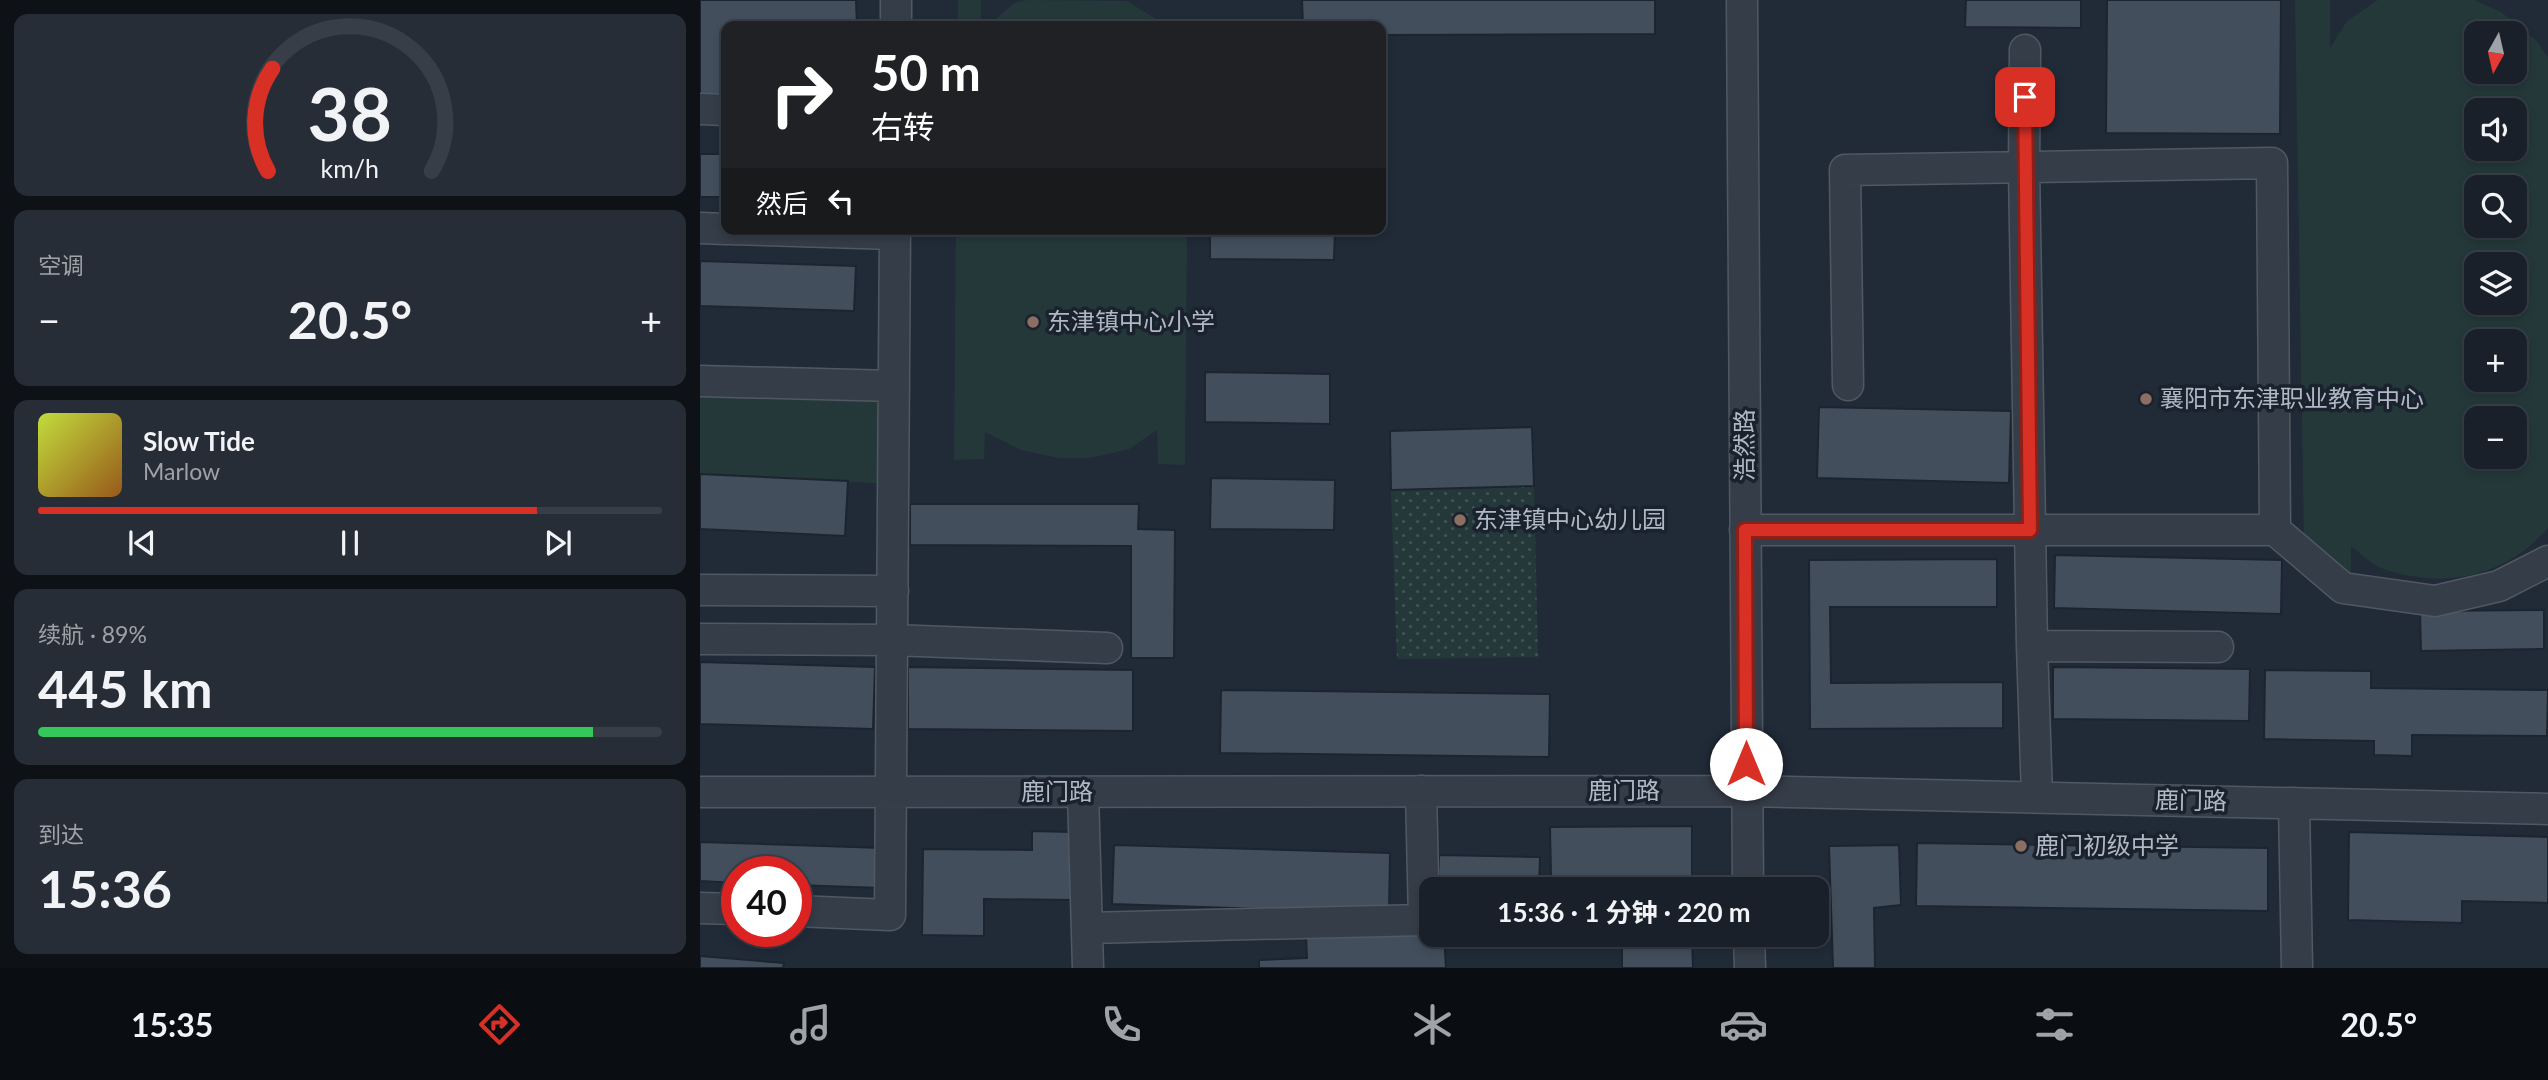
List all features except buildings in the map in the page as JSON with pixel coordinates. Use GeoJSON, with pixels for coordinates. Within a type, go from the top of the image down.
{"type":"FeatureCollection","features":[{"type":"Feature","properties":{"kind":"street"},"geometry":{"type":"LineString","coordinates":[[896,0],[896,21]]}},
{"type":"Feature","properties":{"kind":"street","name":"浩然路"},"geometry":{"type":"LineString","coordinates":[[1742,0],[1748,877]]}},
{"type":"Feature","properties":{"kind":"street"},"geometry":{"type":"LineString","coordinates":[[2025,50],[2024,167],[2036,797]]}},
{"type":"Feature","properties":{"kind":"street"},"geometry":{"type":"LineString","coordinates":[[700,109],[721,110]]}},
{"type":"Feature","properties":{"kind":"street"},"geometry":{"type":"LineString","coordinates":[[1848,385],[1845,170],[2272,163],[2275,530]]}},
{"type":"Feature","properties":{"kind":"street"},"geometry":{"type":"LineString","coordinates":[[700,228],[721,229]]}},
{"type":"Feature","properties":{"kind":"street"},"geometry":{"type":"LineString","coordinates":[[812,912],[890,915],[895,235]]}},
{"type":"Feature","properties":{"kind":"street"},"geometry":{"type":"LineString","coordinates":[[700,381],[894,386]]}},
{"type":"Feature","properties":{"kind":"street"},"geometry":{"type":"LineString","coordinates":[[1745,530],[2275,530],[2343,588],[2435,601],[2499,586],[2548,561]]}},
{"type":"Feature","properties":{"kind":"street"},"geometry":{"type":"LineString","coordinates":[[700,590],[893,591]]}},
{"type":"Feature","properties":{"kind":"street"},"geometry":{"type":"LineString","coordinates":[[700,639],[892,640],[1107,648]]}},
{"type":"Feature","properties":{"kind":"street"},"geometry":{"type":"LineString","coordinates":[[2032,646],[2218,647]]}},
{"type":"Feature","properties":{"kind":"street","name":"鹿门路"},"geometry":{"type":"LineString","coordinates":[[700,792],[1746,790],[2548,809]]}},
{"type":"Feature","properties":{"kind":"street"},"geometry":{"type":"LineString","coordinates":[[1087,928],[1424,920],[1422,791]]}},
{"type":"Feature","properties":{"kind":"street"},"geometry":{"type":"LineString","coordinates":[[1083,792],[1088,968]]}},
{"type":"Feature","properties":{"kind":"street"},"geometry":{"type":"LineString","coordinates":[[2294,803],[2297,968]]}},
{"type":"Feature","properties":{"kind":"street"},"geometry":{"type":"LineString","coordinates":[[700,908],[721,909]]}},
{"type":"Feature","properties":{"kind":"street"},"geometry":{"type":"LineString","coordinates":[[1749,947],[1750,968]]}},
{"type":"Feature","properties":{"kind":"green space"},"geometry":{"type":"Polygon","coordinates":[[[958,0],[981,0],[981,21],[958,21],[958,0]]]}},
{"type":"Feature","properties":{"kind":"green space"},"geometry":{"type":"Polygon","coordinates":[[[1027,0],[1127,1],[1159,21],[994,21],[1014,3],[1027,0]]]}},
{"type":"Feature","properties":{"kind":"green space"},"geometry":{"type":"Polygon","coordinates":[[[2295,0],[2330,0],[2330,48],[2347,21],[2378,0],[2474,0],[2501,12],[2512,21],[2464,21],[2464,84],[2527,84],[2527,33],[2537,41],[2548,58],[2548,528],[2531,545],[2493,568],[2450,578],[2404,575],[2381,568],[2351,546],[2351,580],[2304,541],[2295,0]]]}},
{"type":"Feature","properties":{"kind":"green space"},"geometry":{"type":"Polygon","coordinates":[[[956,235],[1187,235],[1185,465],[1158,464],[1157,430],[1129,449],[1090,458],[1059,458],[1021,450],[985,432],[984,459],[954,460],[956,235]]]}},
{"type":"Feature","properties":{"kind":"green space"},"geometry":{"type":"Polygon","coordinates":[[[700,381],[894,386],[893,484],[700,474],[700,381]]]}},
{"type":"Feature","properties":{"kind":"green space"},"geometry":{"type":"Polygon","coordinates":[[[1534,486],[1538,657],[1397,659],[1391,490],[1534,486]]]}},
{"type":"Feature","properties":{"kind":"place","name":"东津镇中心小学"},"geometry":{"type":"Point","coordinates":[1033,322]}},
{"type":"Feature","properties":{"kind":"place","name":"襄阳市东津职业教育中心"},"geometry":{"type":"Point","coordinates":[2146,399]}},
{"type":"Feature","properties":{"kind":"place","name":"东津镇中心幼儿园"},"geometry":{"type":"Point","coordinates":[1460,520]}},
{"type":"Feature","properties":{"kind":"place","name":"鹿门初级中学"},"geometry":{"type":"Point","coordinates":[2021,846]}},
{"type":"Feature","properties":{"kind":"route"},"geometry":{"type":"LineString","coordinates":[[1746,764],[1745,530],[2030,530],[2025,97]]}}]}
